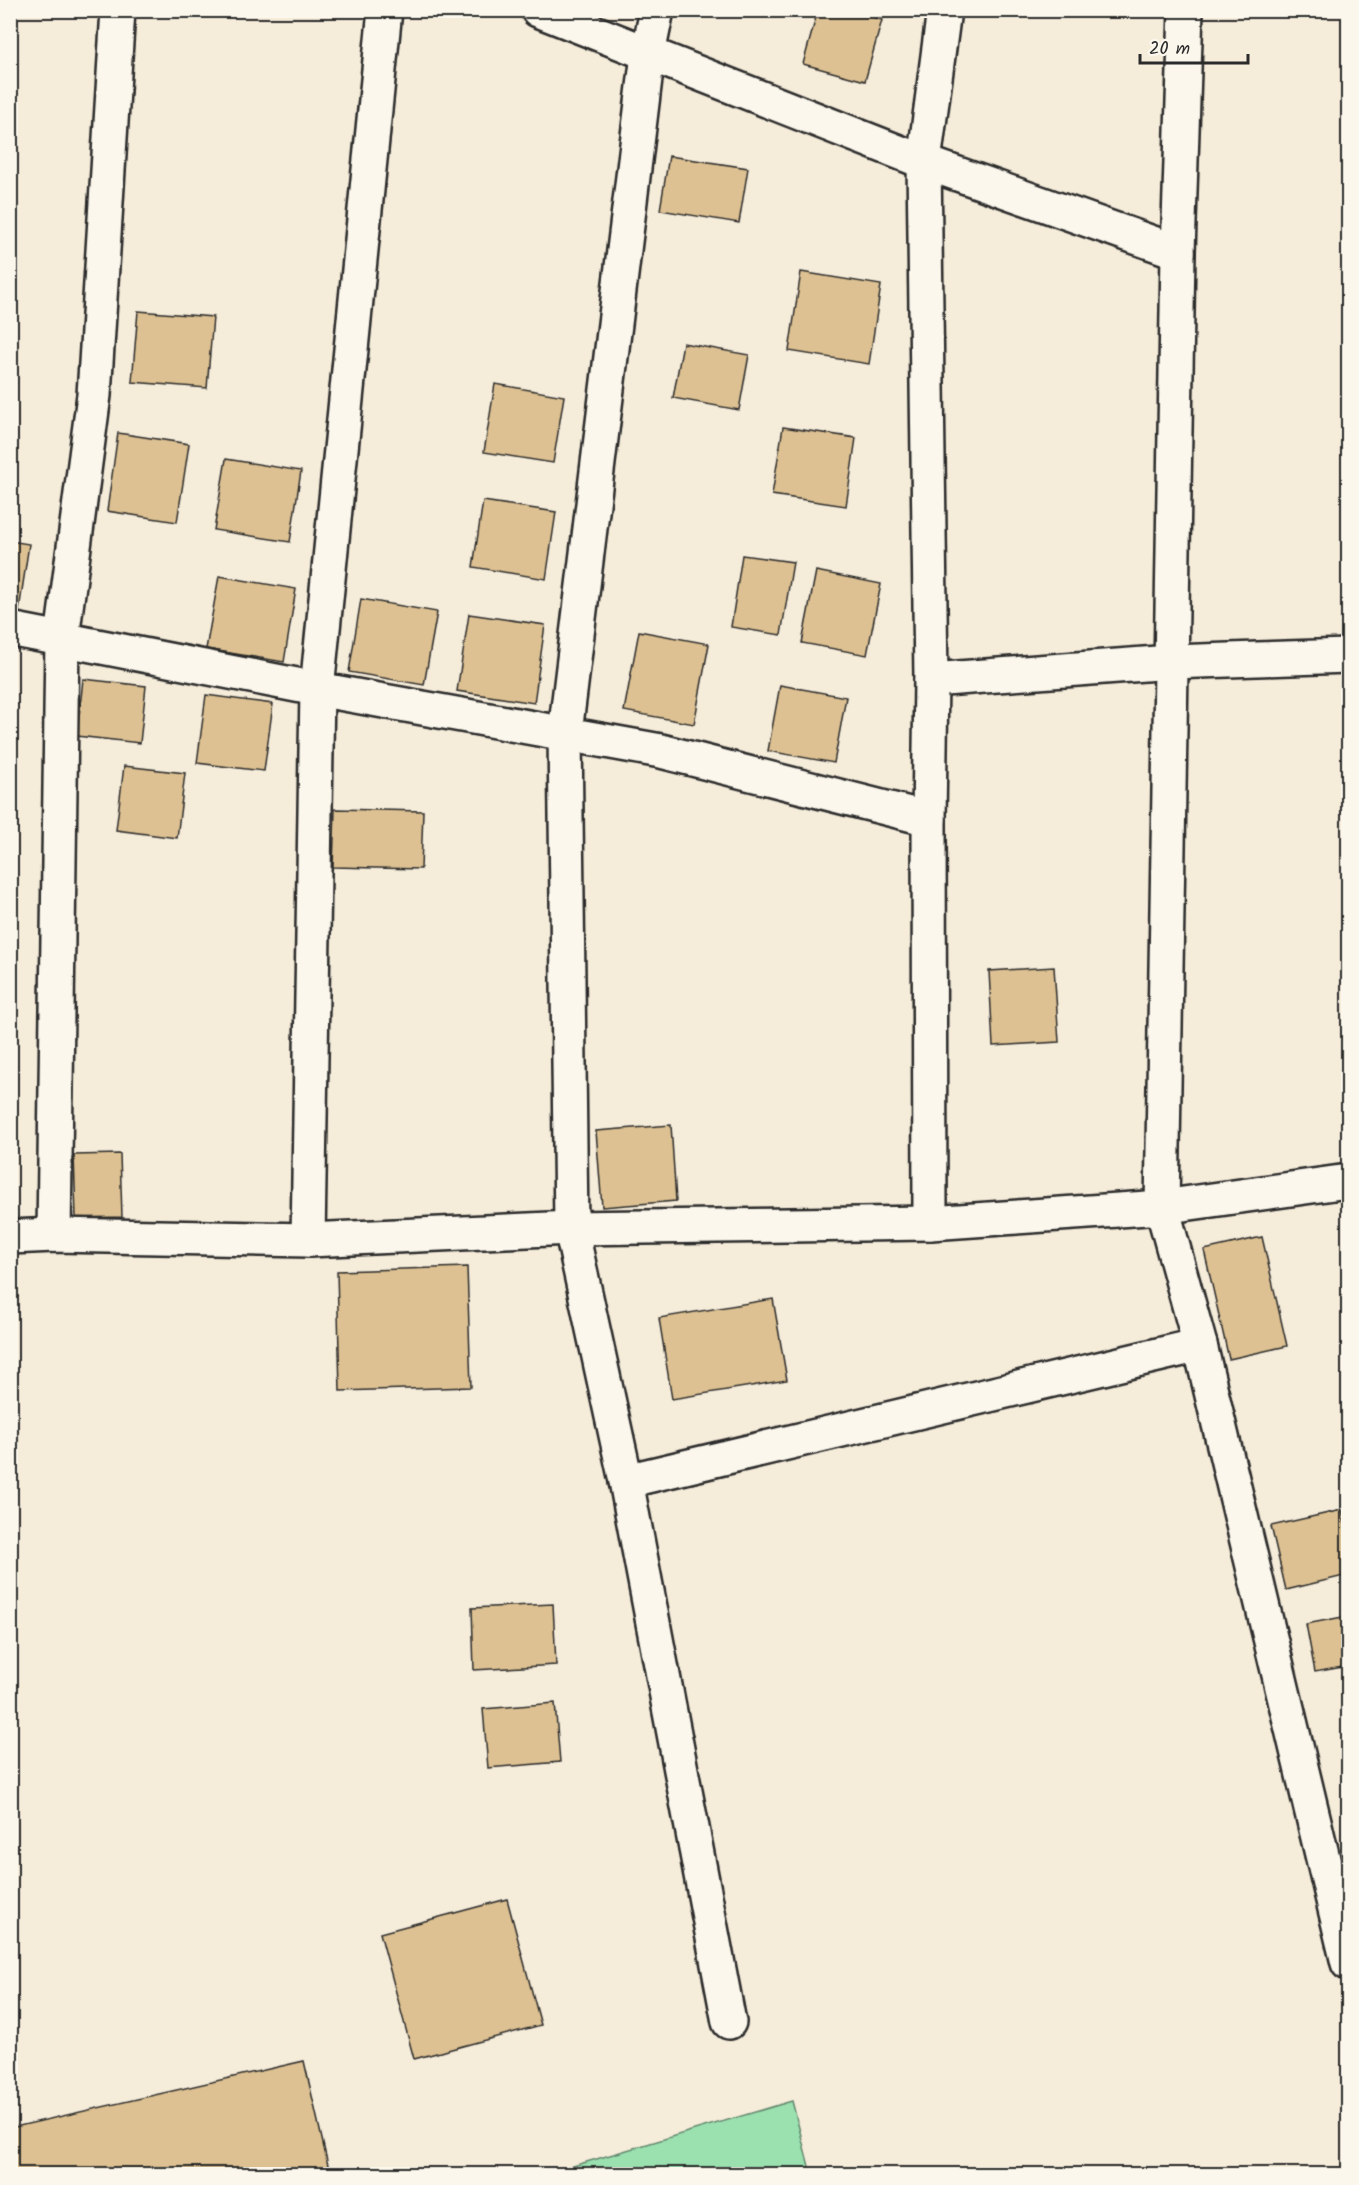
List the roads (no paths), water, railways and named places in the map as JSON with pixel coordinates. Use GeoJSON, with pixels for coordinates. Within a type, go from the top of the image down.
{"type":"FeatureCollection","features":[{"type":"Feature","properties":{"kind":"street"},"geometry":{"type":"LineString","coordinates":[[54,1234],[62,638],[94,395],[118,10]]}},
{"type":"Feature","properties":{"kind":"street"},"geometry":{"type":"LineString","coordinates":[[308,1240],[317,689],[384,10]]}},
{"type":"Feature","properties":{"kind":"street"},"geometry":{"type":"LineString","coordinates":[[538,10],[924,162],[1178,252]]}},
{"type":"Feature","properties":{"kind":"street"},"geometry":{"type":"LineString","coordinates":[[657,10],[648,54],[565,733],[571,1228],[626,1481],[729,2022]]}},
{"type":"Feature","properties":{"kind":"street"},"geometry":{"type":"LineString","coordinates":[[930,1223],[931,680],[924,162],[944,10]]}},
{"type":"Feature","properties":{"kind":"street"},"geometry":{"type":"LineString","coordinates":[[1186,10],[1178,252],[1162,1207],[1200,1345],[1348,1963]]}},
{"type":"Feature","properties":{"kind":"street"},"geometry":{"type":"LineString","coordinates":[[10,629],[317,689],[661,751],[929,819]]}},
{"type":"Feature","properties":{"kind":"street"},"geometry":{"type":"LineString","coordinates":[[931,680],[1171,662],[1348,656]]}},
{"type":"Feature","properties":{"kind":"street"},"geometry":{"type":"LineString","coordinates":[[10,1237],[54,1234],[308,1240],[571,1228],[930,1223],[1162,1207],[1348,1180]]}},
{"type":"Feature","properties":{"kind":"street"},"geometry":{"type":"LineString","coordinates":[[626,1481],[1200,1345]]}}]}
